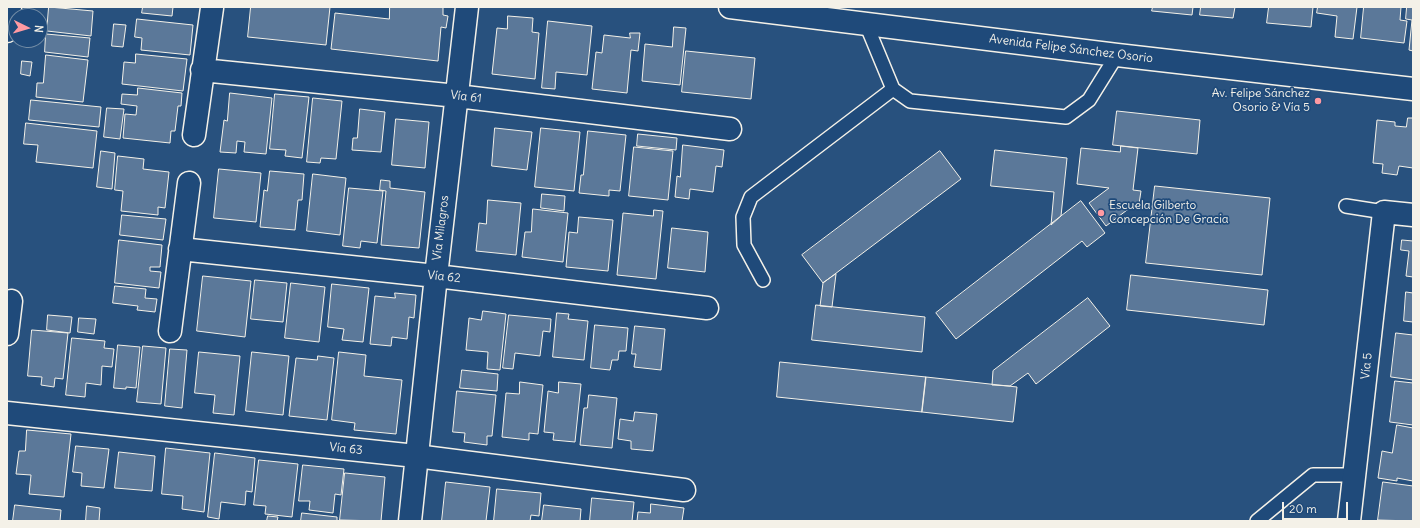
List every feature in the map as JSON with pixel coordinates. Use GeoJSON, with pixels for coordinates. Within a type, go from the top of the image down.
{"type":"FeatureCollection","features":[{"type":"Feature","properties":{"kind":"street"},"geometry":{"type":"LineString","coordinates":[[7,31],[10,7]]}},
{"type":"Feature","properties":{"kind":"street","name":"Vía Milagros"},"geometry":{"type":"LineString","coordinates":[[410,521],[416,456],[467,7]]}},
{"type":"Feature","properties":{"kind":"street","name":"Avenida Felipe Sánchez Osorio"},"geometry":{"type":"LineString","coordinates":[[730,7],[805,12],[866,24],[1413,89]]}},
{"type":"Feature","properties":{"kind":"street"},"geometry":{"type":"LineString","coordinates":[[194,135],[202,70],[212,8]]}},
{"type":"Feature","properties":{"kind":"street","name":"Vía 61"},"geometry":{"type":"LineString","coordinates":[[202,70],[457,96],[730,129]]}},
{"type":"Feature","properties":{"kind":"street"},"geometry":{"type":"LineString","coordinates":[[170,331],[189,183]]}},
{"type":"Feature","properties":{"kind":"street"},"geometry":{"type":"LineString","coordinates":[[1384,212],[1413,216]]}},
{"type":"Feature","properties":{"kind":"street","name":"Vía 5"},"geometry":{"type":"LineString","coordinates":[[1349,521],[1384,212]]}},
{"type":"Feature","properties":{"kind":"street","name":"Vía 62"},"geometry":{"type":"LineString","coordinates":[[180,249],[436,276],[707,308]]}},
{"type":"Feature","properties":{"kind":"street"},"geometry":{"type":"LineString","coordinates":[[7,334],[11,301]]}},
{"type":"Feature","properties":{"kind":"street","name":"Vía 63"},"geometry":{"type":"LineString","coordinates":[[7,413],[416,456],[684,490]]}},
{"type":"Feature","properties":{"kind":"lane"},"geometry":{"type":"LineString","coordinates":[[866,24],[893,89],[910,101],[1066,117],[1089,100],[1117,54]]}},
{"type":"Feature","properties":{"kind":"lane"},"geometry":{"type":"LineString","coordinates":[[763,280],[744,245],[743,217],[751,197],[893,89]]}},
{"type":"Feature","properties":{"kind":"lane"},"geometry":{"type":"LineString","coordinates":[[1346,206],[1384,212]]}},
{"type":"Feature","properties":{"kind":"lane"},"geometry":{"type":"LineString","coordinates":[[1257,521],[1313,476],[1355,475]]}},
{"type":"Feature","properties":{"kind":"building"},"geometry":{"type":"Polygon","coordinates":[[[49,7],[93,11],[91,36],[48,31],[49,7]]]}},
{"type":"Feature","properties":{"kind":"building"},"geometry":{"type":"Polygon","coordinates":[[[143,7],[173,7],[172,16],[142,13],[143,7]]]}},
{"type":"Feature","properties":{"kind":"building"},"geometry":{"type":"Polygon","coordinates":[[[251,7],[330,7],[326,45],[248,37],[251,7]]]}},
{"type":"Feature","properties":{"kind":"building"},"geometry":{"type":"Polygon","coordinates":[[[390,7],[443,7],[443,15],[448,16],[446,28],[441,27],[438,61],[331,49],[335,13],[389,19],[390,7]]]}},
{"type":"Feature","properties":{"kind":"building"},"geometry":{"type":"Polygon","coordinates":[[[1153,7],[1193,7],[1192,15],[1152,11],[1153,7]]]}},
{"type":"Feature","properties":{"kind":"building"},"geometry":{"type":"Polygon","coordinates":[[[1201,7],[1235,7],[1233,18],[1200,15],[1201,7]]]}},
{"type":"Feature","properties":{"kind":"building"},"geometry":{"type":"Polygon","coordinates":[[[1269,7],[1313,7],[1311,27],[1267,23],[1269,7]]]}},
{"type":"Feature","properties":{"kind":"building"},"geometry":{"type":"Polygon","coordinates":[[[1318,7],[1357,7],[1353,39],[1335,37],[1337,16],[1317,13],[1318,7]]]}},
{"type":"Feature","properties":{"kind":"building"},"geometry":{"type":"Polygon","coordinates":[[[1364,7],[1401,7],[1400,20],[1407,21],[1404,43],[1361,38],[1364,7]]]}},
{"type":"Feature","properties":{"kind":"building"},"geometry":{"type":"Polygon","coordinates":[[[1407,7],[1413,7],[1413,51],[1409,50],[1412,20],[1406,19],[1407,7]]]}},
{"type":"Feature","properties":{"kind":"building"},"geometry":{"type":"Polygon","coordinates":[[[508,16],[533,18],[532,32],[539,33],[535,79],[492,74],[497,28],[507,29],[508,16]]]}},
{"type":"Feature","properties":{"kind":"building"},"geometry":{"type":"Polygon","coordinates":[[[137,19],[193,25],[190,55],[141,50],[142,38],[135,37],[137,19]]]}},
{"type":"Feature","properties":{"kind":"building"},"geometry":{"type":"Polygon","coordinates":[[[548,21],[592,26],[587,75],[556,72],[555,89],[542,88],[548,21]]]}},
{"type":"Feature","properties":{"kind":"building"},"geometry":{"type":"Polygon","coordinates":[[[114,24],[126,25],[123,47],[112,46],[114,24]]]}},
{"type":"Feature","properties":{"kind":"building"},"geometry":{"type":"Polygon","coordinates":[[[674,27],[686,28],[680,85],[642,81],[645,44],[672,47],[674,27]]]}},
{"type":"Feature","properties":{"kind":"building"},"geometry":{"type":"Polygon","coordinates":[[[630,33],[640,33],[638,51],[631,50],[627,93],[592,89],[596,52],[602,53],[604,35],[630,38],[630,33]]]}},
{"type":"Feature","properties":{"kind":"building"},"geometry":{"type":"Polygon","coordinates":[[[48,34],[90,38],[88,57],[45,52],[45,48],[48,48],[48,34]]]}},
{"type":"Feature","properties":{"kind":"building"},"geometry":{"type":"Polygon","coordinates":[[[686,51],[755,58],[751,99],[682,92],[686,51]]]}},
{"type":"Feature","properties":{"kind":"building"},"geometry":{"type":"Polygon","coordinates":[[[136,54],[187,59],[183,91],[122,84],[124,62],[135,63],[136,54]]]}},
{"type":"Feature","properties":{"kind":"building"},"geometry":{"type":"Polygon","coordinates":[[[46,55],[88,60],[83,102],[36,97],[37,83],[43,83],[46,55]]]}},
{"type":"Feature","properties":{"kind":"building"},"geometry":{"type":"Polygon","coordinates":[[[22,61],[32,62],[30,76],[21,74],[22,61]]]}},
{"type":"Feature","properties":{"kind":"building"},"geometry":{"type":"Polygon","coordinates":[[[138,88],[182,93],[181,106],[178,106],[175,131],[171,131],[170,143],[123,138],[125,114],[136,115],[137,106],[121,104],[122,94],[137,95],[138,88]]]}},
{"type":"Feature","properties":{"kind":"building"},"geometry":{"type":"Polygon","coordinates":[[[230,93],[272,98],[266,154],[244,152],[245,142],[237,141],[236,153],[220,152],[224,120],[227,121],[230,93]]]}},
{"type":"Feature","properties":{"kind":"building"},"geometry":{"type":"Polygon","coordinates":[[[275,94],[309,97],[302,158],[285,156],[286,150],[270,149],[275,94]]]}},
{"type":"Feature","properties":{"kind":"building"},"geometry":{"type":"Polygon","coordinates":[[[313,98],[342,101],[336,159],[321,158],[320,163],[307,162],[313,98]]]}},
{"type":"Feature","properties":{"kind":"building"},"geometry":{"type":"Polygon","coordinates":[[[31,100],[101,107],[99,127],[29,120],[31,100]]]}},
{"type":"Feature","properties":{"kind":"building"},"geometry":{"type":"Polygon","coordinates":[[[107,108],[124,109],[120,139],[104,137],[107,108]]]}},
{"type":"Feature","properties":{"kind":"building"},"geometry":{"type":"Polygon","coordinates":[[[360,109],[385,112],[381,152],[352,150],[353,138],[357,138],[360,109]]]}},
{"type":"Feature","properties":{"kind":"building"},"geometry":{"type":"Polygon","coordinates":[[[1117,111],[1200,120],[1197,154],[1113,145],[1117,111]]]}},
{"type":"Feature","properties":{"kind":"building"},"geometry":{"type":"Polygon","coordinates":[[[1408,118],[1413,118],[1413,168],[1399,166],[1397,175],[1382,173],[1383,164],[1373,163],[1377,120],[1395,122],[1395,126],[1406,127],[1408,118]]]}},
{"type":"Feature","properties":{"kind":"building"},"geometry":{"type":"Polygon","coordinates":[[[396,119],[429,122],[425,168],[392,165],[396,119]]]}},
{"type":"Feature","properties":{"kind":"building"},"geometry":{"type":"Polygon","coordinates":[[[26,123],[97,131],[93,168],[36,162],[38,145],[24,144],[26,123]]]}},
{"type":"Feature","properties":{"kind":"building"},"geometry":{"type":"Polygon","coordinates":[[[495,128],[532,132],[527,170],[492,166],[495,128]]]}},
{"type":"Feature","properties":{"kind":"building"},"geometry":{"type":"Polygon","coordinates":[[[541,128],[580,132],[574,191],[535,187],[541,128]]]}},
{"type":"Feature","properties":{"kind":"building"},"geometry":{"type":"Polygon","coordinates":[[[588,131],[626,135],[620,191],[609,190],[609,196],[579,193],[581,175],[583,175],[588,131]]]}},
{"type":"Feature","properties":{"kind":"building"},"geometry":{"type":"Polygon","coordinates":[[[638,134],[677,138],[676,150],[637,146],[638,134]]]}},
{"type":"Feature","properties":{"kind":"building"},"geometry":{"type":"Polygon","coordinates":[[[683,145],[724,150],[722,167],[716,166],[713,192],[690,189],[689,199],[675,197],[677,176],[680,177],[683,145]]]}},
{"type":"Feature","properties":{"kind":"building"},"geometry":{"type":"Polygon","coordinates":[[[1121,146],[1138,148],[1133,190],[1141,191],[1139,204],[1135,204],[1106,226],[1089,203],[1109,188],[1077,184],[1081,148],[1120,152],[1121,146]]]}},
{"type":"Feature","properties":{"kind":"building"},"geometry":{"type":"Polygon","coordinates":[[[634,147],[673,151],[668,200],[629,196],[634,147]]]}},
{"type":"Feature","properties":{"kind":"building"},"geometry":{"type":"Polygon","coordinates":[[[995,150],[1067,158],[1061,216],[1051,225],[1054,192],[991,186],[995,150]]]}},
{"type":"Feature","properties":{"kind":"building"},"geometry":{"type":"Polygon","coordinates":[[[101,151],[115,153],[112,189],[97,187],[101,151]]]}},
{"type":"Feature","properties":{"kind":"building"},"geometry":{"type":"Polygon","coordinates":[[[940,151],[961,179],[823,283],[802,255],[940,151]]]}},
{"type":"Feature","properties":{"kind":"building"},"geometry":{"type":"Polygon","coordinates":[[[118,156],[144,159],[143,169],[169,172],[165,208],[158,207],[158,215],[121,211],[123,191],[115,190],[118,156]]]}},
{"type":"Feature","properties":{"kind":"building"},"geometry":{"type":"Polygon","coordinates":[[[219,169],[261,173],[256,222],[214,218],[219,169]]]}},
{"type":"Feature","properties":{"kind":"building"},"geometry":{"type":"Polygon","coordinates":[[[270,171],[304,174],[302,200],[298,200],[295,230],[260,227],[264,190],[267,191],[270,171]]]}},
{"type":"Feature","properties":{"kind":"building"},"geometry":{"type":"Polygon","coordinates":[[[313,174],[346,178],[340,235],[307,231],[313,174]]]}},
{"type":"Feature","properties":{"kind":"building"},"geometry":{"type":"Polygon","coordinates":[[[381,180],[390,181],[390,188],[425,192],[419,248],[381,245],[386,191],[380,190],[381,180]]]}},
{"type":"Feature","properties":{"kind":"building"},"geometry":{"type":"Polygon","coordinates":[[[1155,186],[1270,198],[1262,275],[1146,263],[1155,186]]]}},
{"type":"Feature","properties":{"kind":"building"},"geometry":{"type":"Polygon","coordinates":[[[349,188],[383,191],[377,243],[361,241],[360,248],[343,246],[349,188]]]}},
{"type":"Feature","properties":{"kind":"building"},"geometry":{"type":"Polygon","coordinates":[[[542,194],[565,196],[564,211],[541,208],[542,194]]]}},
{"type":"Feature","properties":{"kind":"building"},"geometry":{"type":"Polygon","coordinates":[[[488,200],[521,203],[516,255],[476,251],[479,223],[486,224],[488,200]]]}},
{"type":"Feature","properties":{"kind":"building"},"geometry":{"type":"Polygon","coordinates":[[[1081,201],[1105,233],[1087,247],[1082,241],[956,339],[936,313],[1081,201]]]}},
{"type":"Feature","properties":{"kind":"building"},"geometry":{"type":"Polygon","coordinates":[[[533,209],[568,213],[563,262],[522,257],[525,232],[531,232],[533,209]]]}},
{"type":"Feature","properties":{"kind":"building"},"geometry":{"type":"Polygon","coordinates":[[[654,210],[663,211],[656,279],[617,275],[623,213],[653,216],[654,210]]]}},
{"type":"Feature","properties":{"kind":"building"},"geometry":{"type":"Polygon","coordinates":[[[122,215],[166,219],[163,240],[120,235],[122,215]]]}},
{"type":"Feature","properties":{"kind":"building"},"geometry":{"type":"Polygon","coordinates":[[[579,217],[613,220],[608,271],[566,267],[569,232],[577,233],[579,217]]]}},
{"type":"Feature","properties":{"kind":"building"},"geometry":{"type":"Polygon","coordinates":[[[672,228],[708,232],[705,272],[668,268],[672,228]]]}},
{"type":"Feature","properties":{"kind":"building"},"geometry":{"type":"Polygon","coordinates":[[[119,240],[162,245],[160,267],[150,267],[150,271],[161,272],[159,288],[115,283],[119,240]]]}},
{"type":"Feature","properties":{"kind":"building"},"geometry":{"type":"Polygon","coordinates":[[[1402,240],[1413,241],[1413,277],[1406,276],[1409,251],[1401,250],[1402,240]]]}},
{"type":"Feature","properties":{"kind":"building"},"geometry":{"type":"Polygon","coordinates":[[[836,274],[832,307],[820,306],[823,283],[836,274]]]}},
{"type":"Feature","properties":{"kind":"building"},"geometry":{"type":"Polygon","coordinates":[[[1131,275],[1268,290],[1264,325],[1127,310],[1131,275]]]}},
{"type":"Feature","properties":{"kind":"building"},"geometry":{"type":"Polygon","coordinates":[[[203,276],[251,281],[245,337],[197,331],[203,276]]]}},
{"type":"Feature","properties":{"kind":"building"},"geometry":{"type":"Polygon","coordinates":[[[255,280],[287,283],[283,322],[251,319],[255,280]]]}},
{"type":"Feature","properties":{"kind":"building"},"geometry":{"type":"Polygon","coordinates":[[[291,283],[325,287],[319,342],[285,338],[291,283]]]}},
{"type":"Feature","properties":{"kind":"building"},"geometry":{"type":"Polygon","coordinates":[[[332,284],[369,288],[363,342],[342,340],[344,329],[328,327],[332,284]]]}},
{"type":"Feature","properties":{"kind":"building"},"geometry":{"type":"Polygon","coordinates":[[[115,286],[146,289],[145,298],[157,299],[155,312],[137,310],[138,306],[113,303],[115,286]]]}},
{"type":"Feature","properties":{"kind":"building"},"geometry":{"type":"Polygon","coordinates":[[[1406,292],[1413,293],[1413,322],[1404,321],[1406,292]]]}},
{"type":"Feature","properties":{"kind":"building"},"geometry":{"type":"Polygon","coordinates":[[[395,293],[416,295],[414,318],[409,317],[407,339],[392,337],[391,346],[370,344],[375,296],[395,298],[395,293]]]}},
{"type":"Feature","properties":{"kind":"building"},"geometry":{"type":"Polygon","coordinates":[[[1088,298],[1110,326],[1036,384],[1028,373],[1010,386],[992,385],[993,371],[1088,298]]]}},
{"type":"Feature","properties":{"kind":"building"},"geometry":{"type":"Polygon","coordinates":[[[816,305],[925,317],[922,352],[812,340],[816,305]]]}},
{"type":"Feature","properties":{"kind":"building"},"geometry":{"type":"Polygon","coordinates":[[[483,311],[506,314],[500,370],[487,369],[488,352],[466,350],[469,318],[481,320],[483,311]]]}},
{"type":"Feature","properties":{"kind":"building"},"geometry":{"type":"Polygon","coordinates":[[[557,313],[569,314],[568,319],[588,321],[584,360],[553,357],[557,313]]]}},
{"type":"Feature","properties":{"kind":"building"},"geometry":{"type":"Polygon","coordinates":[[[48,315],[72,317],[70,333],[47,330],[48,315]]]}},
{"type":"Feature","properties":{"kind":"building"},"geometry":{"type":"Polygon","coordinates":[[[509,315],[551,319],[550,332],[543,331],[540,356],[515,353],[513,369],[503,368],[509,315]]]}},
{"type":"Feature","properties":{"kind":"building"},"geometry":{"type":"Polygon","coordinates":[[[79,318],[96,319],[94,334],[78,332],[79,318]]]}},
{"type":"Feature","properties":{"kind":"building"},"geometry":{"type":"Polygon","coordinates":[[[595,325],[628,328],[626,351],[619,351],[618,360],[612,360],[610,370],[591,368],[595,325]]]}},
{"type":"Feature","properties":{"kind":"building"},"geometry":{"type":"Polygon","coordinates":[[[635,326],[665,329],[661,370],[634,367],[636,354],[632,354],[635,326]]]}},
{"type":"Feature","properties":{"kind":"building"},"geometry":{"type":"Polygon","coordinates":[[[32,330],[68,333],[63,379],[55,378],[54,387],[41,385],[42,377],[28,376],[32,330]]]}},
{"type":"Feature","properties":{"kind":"building"},"geometry":{"type":"Polygon","coordinates":[[[1396,333],[1413,335],[1413,380],[1391,377],[1396,333]]]}},
{"type":"Feature","properties":{"kind":"building"},"geometry":{"type":"Polygon","coordinates":[[[72,338],[105,341],[104,348],[114,349],[112,367],[102,366],[101,385],[86,383],[85,397],[66,395],[72,338]]]}},
{"type":"Feature","properties":{"kind":"building"},"geometry":{"type":"Polygon","coordinates":[[[118,345],[140,347],[136,388],[114,388],[118,345]]]}},
{"type":"Feature","properties":{"kind":"building"},"geometry":{"type":"Polygon","coordinates":[[[143,346],[166,348],[161,404],[137,402],[143,346]]]}},
{"type":"Feature","properties":{"kind":"building"},"geometry":{"type":"Polygon","coordinates":[[[170,349],[187,350],[182,408],[165,406],[170,349]]]}},
{"type":"Feature","properties":{"kind":"building"},"geometry":{"type":"Polygon","coordinates":[[[199,352],[240,356],[234,415],[213,413],[215,395],[195,393],[199,352]]]}},
{"type":"Feature","properties":{"kind":"building"},"geometry":{"type":"Polygon","coordinates":[[[252,352],[289,356],[283,415],[246,411],[252,352]]]}},
{"type":"Feature","properties":{"kind":"building"},"geometry":{"type":"Polygon","coordinates":[[[339,352],[366,355],[364,376],[402,380],[396,434],[354,430],[355,423],[332,420],[339,352]]]}},
{"type":"Feature","properties":{"kind":"building"},"geometry":{"type":"Polygon","coordinates":[[[318,356],[334,358],[327,420],[289,416],[296,358],[317,360],[318,356]]]}},
{"type":"Feature","properties":{"kind":"building"},"geometry":{"type":"Polygon","coordinates":[[[780,362],[926,377],[922,412],[777,397],[780,362]]]}},
{"type":"Feature","properties":{"kind":"building"},"geometry":{"type":"Polygon","coordinates":[[[462,370],[498,374],[497,391],[460,388],[462,370]]]}},
{"type":"Feature","properties":{"kind":"building"},"geometry":{"type":"Polygon","coordinates":[[[926,377],[1017,387],[1013,422],[922,412],[926,377]]]}},
{"type":"Feature","properties":{"kind":"building"},"geometry":{"type":"Polygon","coordinates":[[[1395,381],[1413,383],[1413,425],[1390,422],[1395,381]]]}},
{"type":"Feature","properties":{"kind":"building"},"geometry":{"type":"Polygon","coordinates":[[[520,382],[543,385],[538,434],[529,433],[529,440],[502,437],[506,393],[519,394],[520,382]]]}},
{"type":"Feature","properties":{"kind":"building"},"geometry":{"type":"Polygon","coordinates":[[[559,382],[581,384],[575,442],[553,440],[554,433],[544,432],[548,391],[558,393],[559,382]]]}},
{"type":"Feature","properties":{"kind":"building"},"geometry":{"type":"Polygon","coordinates":[[[457,391],[496,395],[492,436],[487,436],[487,445],[464,442],[465,433],[453,432],[457,391]]]}},
{"type":"Feature","properties":{"kind":"building"},"geometry":{"type":"Polygon","coordinates":[[[589,395],[617,398],[612,448],[580,445],[584,408],[587,408],[589,395]]]}},
{"type":"Feature","properties":{"kind":"building"},"geometry":{"type":"Polygon","coordinates":[[[635,412],[657,414],[653,451],[631,449],[631,441],[618,439],[620,419],[633,421],[635,412]]]}},
{"type":"Feature","properties":{"kind":"building"},"geometry":{"type":"Polygon","coordinates":[[[1397,425],[1413,428],[1413,481],[1397,478],[1397,481],[1378,478],[1382,451],[1392,453],[1397,425]]]}},
{"type":"Feature","properties":{"kind":"building"},"geometry":{"type":"Polygon","coordinates":[[[27,430],[71,434],[64,497],[29,494],[31,475],[16,474],[19,451],[25,451],[27,430]]]}},
{"type":"Feature","properties":{"kind":"building"},"geometry":{"type":"Polygon","coordinates":[[[76,446],[109,449],[104,488],[81,486],[82,473],[73,472],[76,446]]]}},
{"type":"Feature","properties":{"kind":"building"},"geometry":{"type":"Polygon","coordinates":[[[166,448],[210,453],[204,512],[182,509],[183,496],[162,494],[166,448]]]}},
{"type":"Feature","properties":{"kind":"building"},"geometry":{"type":"Polygon","coordinates":[[[119,452],[155,456],[152,491],[115,488],[119,452]]]}},
{"type":"Feature","properties":{"kind":"building"},"geometry":{"type":"Polygon","coordinates":[[[215,453],[255,458],[252,492],[246,491],[245,505],[221,502],[219,519],[208,517],[215,453]]]}},
{"type":"Feature","properties":{"kind":"building"},"geometry":{"type":"Polygon","coordinates":[[[259,460],[298,464],[292,517],[265,514],[266,506],[254,505],[259,460]]]}},
{"type":"Feature","properties":{"kind":"building"},"geometry":{"type":"Polygon","coordinates":[[[303,465],[344,469],[341,495],[335,494],[333,513],[309,510],[310,501],[299,501],[303,465]]]}},
{"type":"Feature","properties":{"kind":"building"},"geometry":{"type":"Polygon","coordinates":[[[345,473],[385,477],[381,521],[340,520],[345,473]]]}},
{"type":"Feature","properties":{"kind":"building"},"geometry":{"type":"Polygon","coordinates":[[[446,482],[490,487],[486,521],[442,521],[446,482]]]}},
{"type":"Feature","properties":{"kind":"building"},"geometry":{"type":"Polygon","coordinates":[[[1383,482],[1413,486],[1413,521],[1378,520],[1383,482]]]}},
{"type":"Feature","properties":{"kind":"building"},"geometry":{"type":"Polygon","coordinates":[[[497,489],[541,493],[539,516],[531,515],[530,521],[494,521],[497,489]]]}},
{"type":"Feature","properties":{"kind":"building"},"geometry":{"type":"Polygon","coordinates":[[[592,498],[634,502],[632,521],[590,521],[592,498]]]}},
{"type":"Feature","properties":{"kind":"building"},"geometry":{"type":"Polygon","coordinates":[[[651,504],[684,508],[682,521],[637,521],[638,512],[650,513],[651,504]]]}},
{"type":"Feature","properties":{"kind":"building"},"geometry":{"type":"Polygon","coordinates":[[[15,505],[61,510],[60,521],[13,521],[15,505]]]}},
{"type":"Feature","properties":{"kind":"building"},"geometry":{"type":"Polygon","coordinates":[[[544,505],[581,509],[580,521],[542,521],[544,505]]]}},
{"type":"Feature","properties":{"kind":"building"},"geometry":{"type":"Polygon","coordinates":[[[87,506],[100,508],[99,521],[86,521],[87,506]]]}},
{"type":"Feature","properties":{"kind":"building"},"geometry":{"type":"Polygon","coordinates":[[[302,513],[337,517],[337,521],[301,521],[302,513]]]}},
{"type":"Feature","properties":{"kind":"building"},"geometry":{"type":"Polygon","coordinates":[[[268,516],[278,517],[277,521],[267,521],[268,516]]]}},
{"type":"Feature","properties":{"kind":"place","name":"Av. Felipe Sánchez Osorio & Vía 5"},"geometry":{"type":"Point","coordinates":[1318,101]}},
{"type":"Feature","properties":{"kind":"place","name":"Escuela Gilberto Concepción De Gracia"},"geometry":{"type":"Point","coordinates":[1101,213]}}]}
